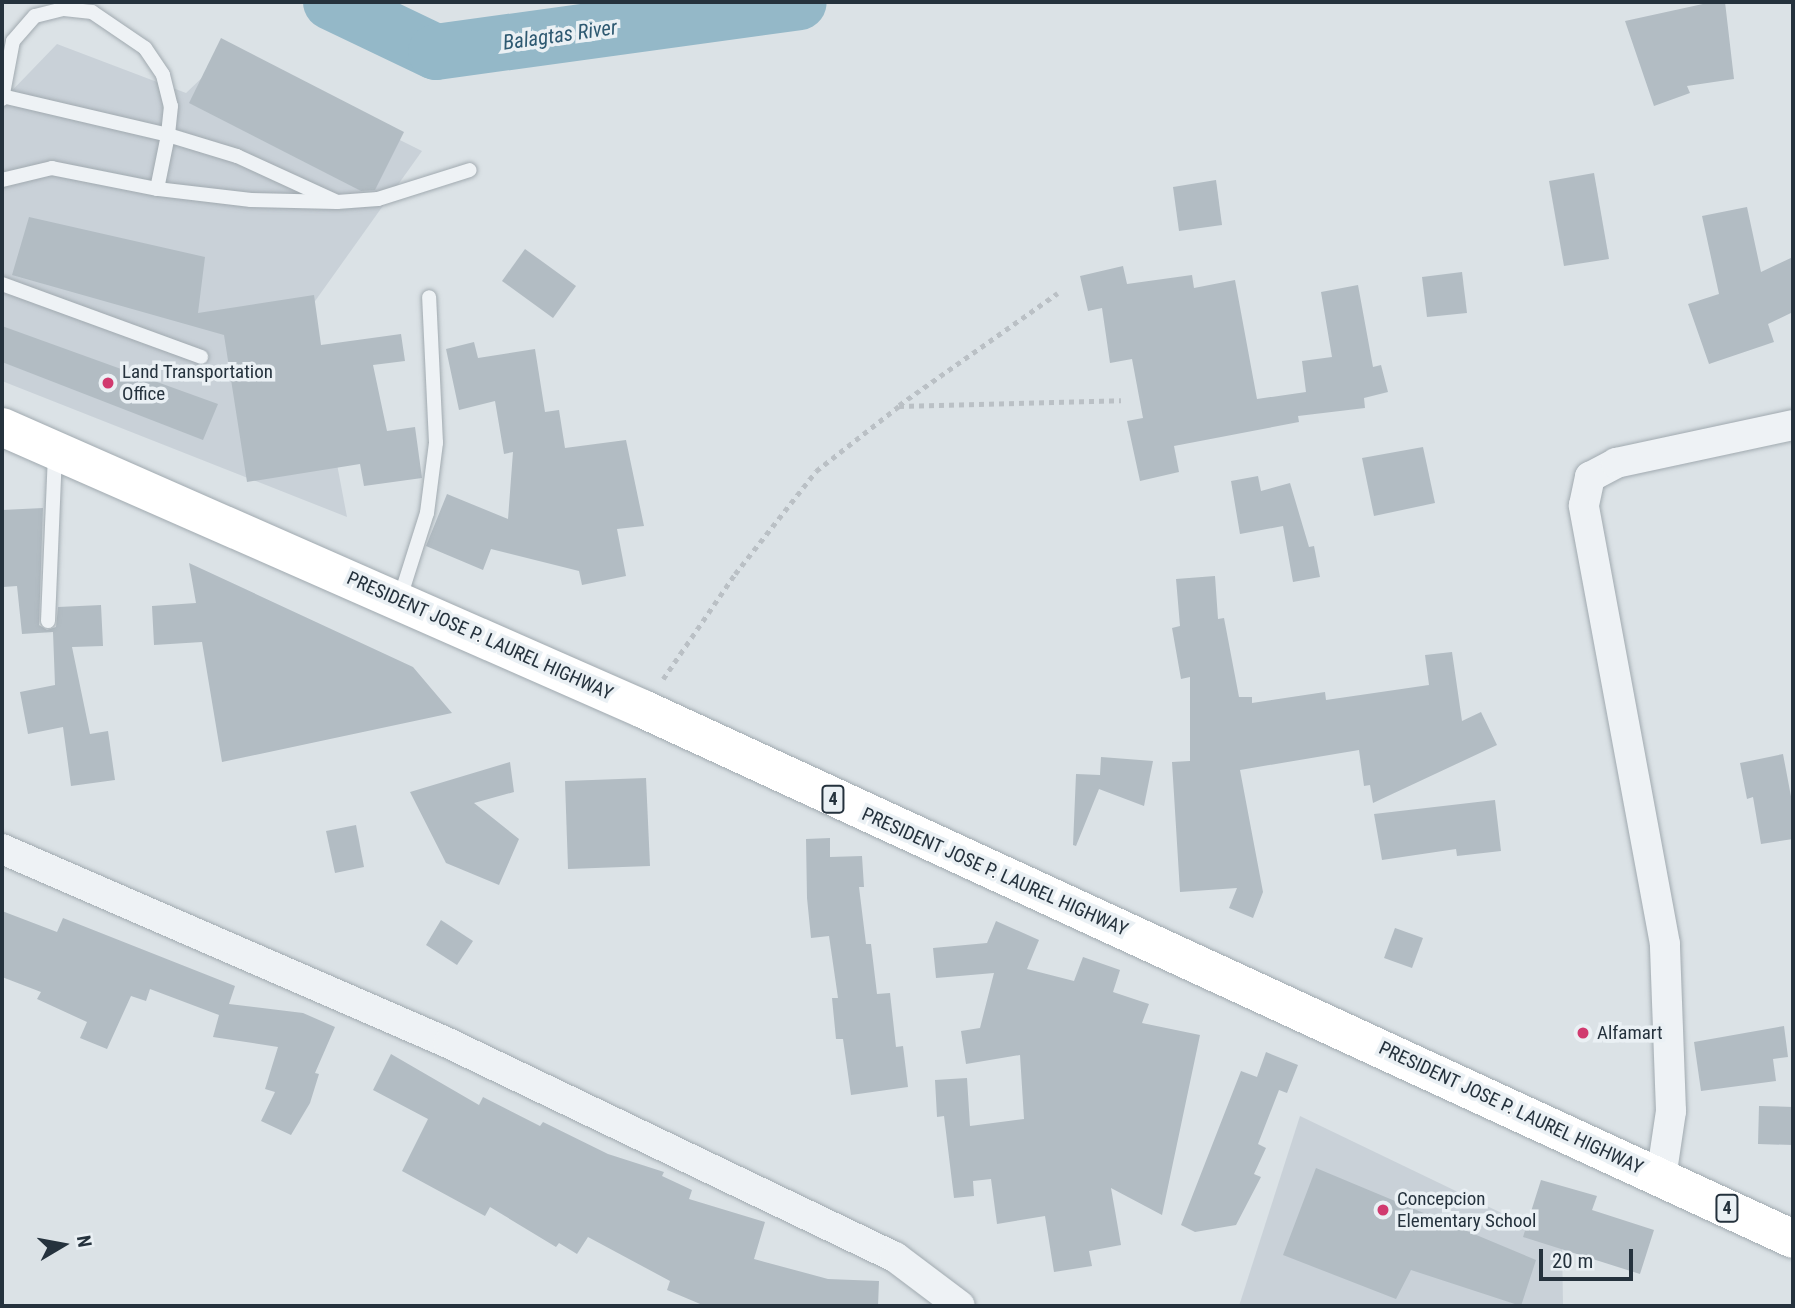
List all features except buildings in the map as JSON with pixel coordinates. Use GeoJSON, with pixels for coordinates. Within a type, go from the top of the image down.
{"type":"FeatureCollection","features":[{"type":"Feature","properties":{"kind":"highway","name":"PRESIDENT JOSE P. LAUREL HIGHWAY"},"geometry":{"type":"LineString","coordinates":[[2,427],[56,448],[643,709],[1793,1239]]}},
{"type":"Feature","properties":{"kind":"street"},"geometry":{"type":"LineString","coordinates":[[1661,1178],[1671,1111],[1665,944],[1584,505],[1590,477],[1616,463],[1793,425]]}},
{"type":"Feature","properties":{"kind":"street"},"geometry":{"type":"LineString","coordinates":[[2,849],[448,1043],[895,1257],[960,1306]]}},
{"type":"Feature","properties":{"kind":"lane"},"geometry":{"type":"LineString","coordinates":[[157,189],[168,135],[171,106],[163,75],[145,48],[92,12],[64,9],[35,16],[13,41],[2,97],[168,135],[237,156],[337,202]]}},
{"type":"Feature","properties":{"kind":"lane"},"geometry":{"type":"LineString","coordinates":[[2,180],[52,168],[157,189],[251,200],[337,202],[378,199],[470,170]]}},
{"type":"Feature","properties":{"kind":"lane"},"geometry":{"type":"LineString","coordinates":[[2,284],[201,357]]}},
{"type":"Feature","properties":{"kind":"lane"},"geometry":{"type":"LineString","coordinates":[[399,600],[427,513],[436,443],[429,297]]}},
{"type":"Feature","properties":{"kind":"lane"},"geometry":{"type":"LineString","coordinates":[[48,621],[56,448]]}},
{"type":"Feature","properties":{"kind":"path"},"geometry":{"type":"LineString","coordinates":[[643,709],[735,574],[816,471],[898,406],[1058,293]]}},
{"type":"Feature","properties":{"kind":"path"},"geometry":{"type":"LineString","coordinates":[[898,406],[1121,400]]}},
{"type":"Feature","properties":{"kind":"shaded area"},"geometry":{"type":"Polygon","coordinates":[[[57,44],[186,93],[227,54],[422,151],[308,311],[347,517],[2,381],[2,101],[57,44]]]}},
{"type":"Feature","properties":{"kind":"shaded area","name":"Concepcion Elementary School"},"geometry":{"type":"Polygon","coordinates":[[[1300,1116],[1562,1242],[1563,1306],[1239,1306],[1300,1116]]]}},
{"type":"Feature","properties":{"kind":"waterway","name":"Balagtas River"},"geometry":{"type":"LineString","coordinates":[[331,2],[436,52],[799,2]]}},
{"type":"Feature","properties":{"kind":"place","name":"Land Transportation Office"},"geometry":{"type":"Point","coordinates":[108,383]}},
{"type":"Feature","properties":{"kind":"place","name":"Alfamart"},"geometry":{"type":"Point","coordinates":[1583,1033]}},
{"type":"Feature","properties":{"kind":"place","name":"Concepcion Elementary School"},"geometry":{"type":"Point","coordinates":[1383,1210]}}]}
